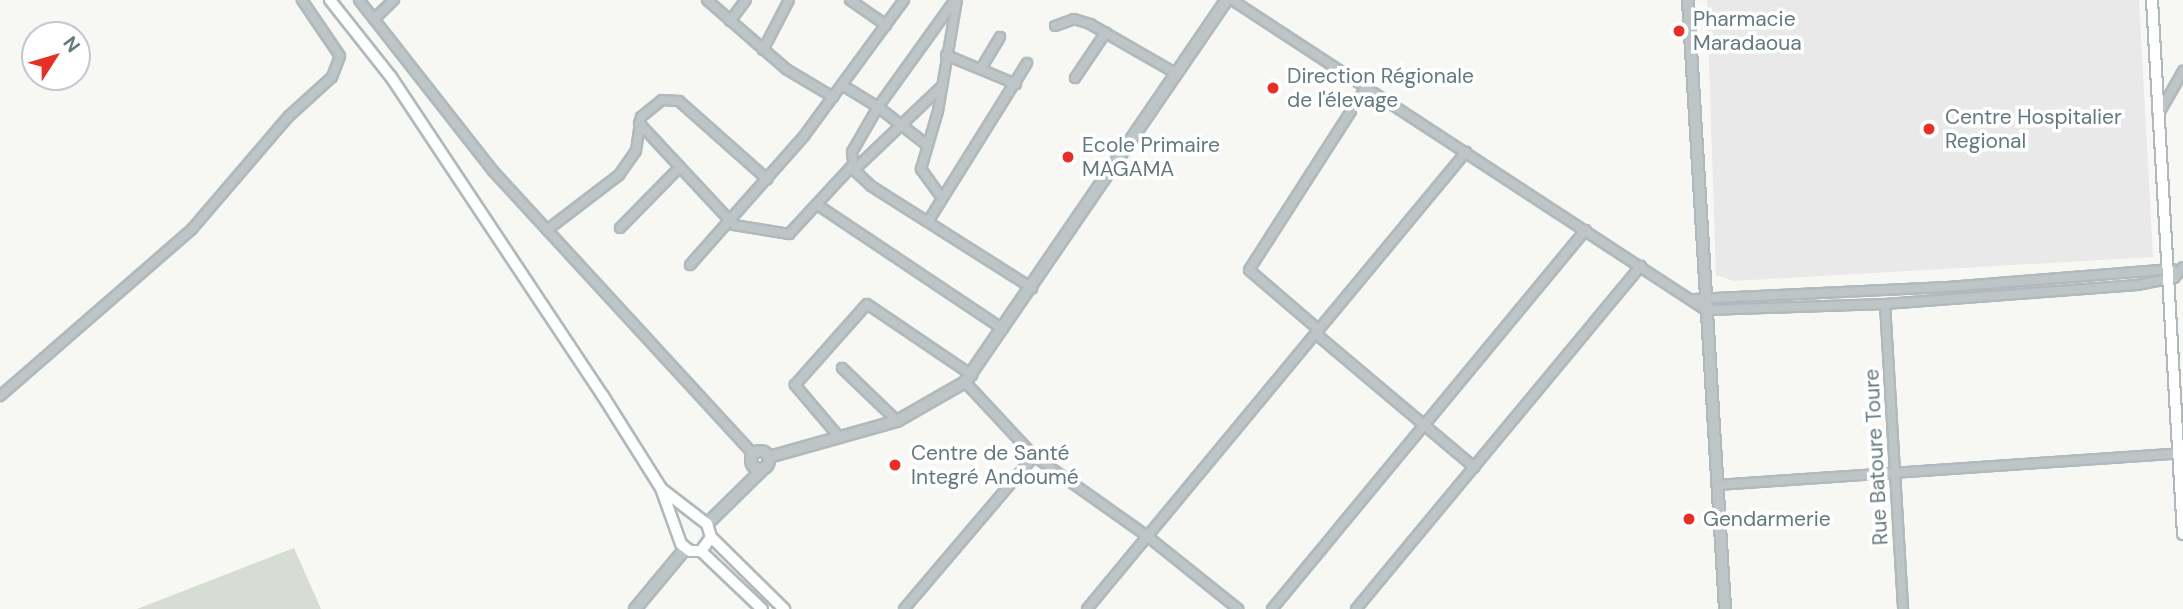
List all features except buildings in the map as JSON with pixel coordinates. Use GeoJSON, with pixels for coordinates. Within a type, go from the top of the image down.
{"type":"FeatureCollection","features":[{"type":"Feature","properties":{"kind":"main road"},"geometry":{"type":"LineString","coordinates":[[330,0],[391,77],[661,488],[685,548],[701,551],[762,609]]}},
{"type":"Feature","properties":{"kind":"main road"},"geometry":{"type":"LineString","coordinates":[[2152,0],[2167,276],[2181,453],[2183,534]]}},
{"type":"Feature","properties":{"kind":"main road"},"geometry":{"type":"LineString","coordinates":[[661,488],[702,522],[711,537],[784,609]]}},
{"type":"Feature","properties":{"kind":"main road"},"geometry":{"type":"LineString","coordinates":[[679,532],[686,522],[702,522]]}},
{"type":"Feature","properties":{"kind":"main road"},"geometry":{"type":"LineString","coordinates":[[701,551],[711,537]]}},
{"type":"Feature","properties":{"kind":"street"},"geometry":{"type":"LineString","coordinates":[[0,396],[192,229],[289,116],[332,77],[340,56],[302,0]]}},
{"type":"Feature","properties":{"kind":"street"},"geometry":{"type":"LineString","coordinates":[[359,0],[493,170],[753,459],[767,462],[897,421],[968,379],[1230,0],[1694,299],[1706,310],[1885,303],[2077,290],[2167,276],[2182,269]]}},
{"type":"Feature","properties":{"kind":"street"},"geometry":{"type":"LineString","coordinates":[[374,19],[394,0]]}},
{"type":"Feature","properties":{"kind":"street"},"geometry":{"type":"LineString","coordinates":[[707,0],[763,50],[833,97]]}},
{"type":"Feature","properties":{"kind":"street"},"geometry":{"type":"LineString","coordinates":[[730,21],[746,0]]}},
{"type":"Feature","properties":{"kind":"street"},"geometry":{"type":"LineString","coordinates":[[763,50],[789,0]]}},
{"type":"Feature","properties":{"kind":"street"},"geometry":{"type":"LineString","coordinates":[[850,0],[886,25]]}},
{"type":"Feature","properties":{"kind":"street"},"geometry":{"type":"LineString","coordinates":[[690,265],[767,179],[833,97],[904,0]]}},
{"type":"Feature","properties":{"kind":"street"},"geometry":{"type":"LineString","coordinates":[[942,198],[922,172],[956,0]]}},
{"type":"Feature","properties":{"kind":"street"},"geometry":{"type":"LineString","coordinates":[[956,0],[878,107],[852,152],[852,169],[871,186],[929,220],[1032,288]]}},
{"type":"Feature","properties":{"kind":"street"},"geometry":{"type":"LineString","coordinates":[[1688,0],[1725,609]]}},
{"type":"Feature","properties":{"kind":"street"},"geometry":{"type":"LineString","coordinates":[[1055,26],[1074,19],[1106,32],[1177,74]]}},
{"type":"Feature","properties":{"kind":"street"},"geometry":{"type":"LineString","coordinates":[[1075,78],[1106,32]]}},
{"type":"Feature","properties":{"kind":"street"},"geometry":{"type":"LineString","coordinates":[[982,67],[1000,37]]}},
{"type":"Feature","properties":{"kind":"street"},"geometry":{"type":"LineString","coordinates":[[946,55],[982,67],[1016,84]]}},
{"type":"Feature","properties":{"kind":"street"},"geometry":{"type":"LineString","coordinates":[[929,220],[1016,84],[1027,62]]}},
{"type":"Feature","properties":{"kind":"street"},"geometry":{"type":"LineString","coordinates":[[2158,115],[2183,71]]}},
{"type":"Feature","properties":{"kind":"street"},"geometry":{"type":"LineString","coordinates":[[842,85],[878,107],[927,145]]}},
{"type":"Feature","properties":{"kind":"street"},"geometry":{"type":"LineString","coordinates":[[638,123],[729,222],[789,233],[819,206],[852,169],[940,88]]}},
{"type":"Feature","properties":{"kind":"street"},"geometry":{"type":"LineString","coordinates":[[1366,88],[1249,270],[1252,277],[1474,467]]}},
{"type":"Feature","properties":{"kind":"street"},"geometry":{"type":"LineString","coordinates":[[547,230],[600,192],[627,166],[636,151],[638,123],[662,100],[679,101],[767,179]]}},
{"type":"Feature","properties":{"kind":"street"},"geometry":{"type":"LineString","coordinates":[[1087,609],[1465,152]]}},
{"type":"Feature","properties":{"kind":"street"},"geometry":{"type":"LineString","coordinates":[[620,228],[678,169]]}},
{"type":"Feature","properties":{"kind":"street"},"geometry":{"type":"LineString","coordinates":[[819,206],[1003,329]]}},
{"type":"Feature","properties":{"kind":"street"},"geometry":{"type":"LineString","coordinates":[[1272,609],[1586,230]]}},
{"type":"Feature","properties":{"kind":"street"},"geometry":{"type":"LineString","coordinates":[[1356,609],[1641,266]]}},
{"type":"Feature","properties":{"kind":"street"},"geometry":{"type":"LineString","coordinates":[[1694,299],[1705,296],[2167,276]]}},
{"type":"Feature","properties":{"kind":"street"},"geometry":{"type":"LineString","coordinates":[[2077,278],[2077,290]]}},
{"type":"Feature","properties":{"kind":"street","name":"Rue Batoure Toure"},"geometry":{"type":"LineString","coordinates":[[1885,303],[1892,471],[1903,609]]}},
{"type":"Feature","properties":{"kind":"street"},"geometry":{"type":"LineString","coordinates":[[840,438],[795,385],[867,304],[968,379],[1034,456],[1147,536],[1238,609]]}},
{"type":"Feature","properties":{"kind":"street"},"geometry":{"type":"LineString","coordinates":[[842,368],[897,421]]}},
{"type":"Feature","properties":{"kind":"street"},"geometry":{"type":"LineString","coordinates":[[743,490],[753,459],[760,451],[767,462]]}},
{"type":"Feature","properties":{"kind":"street"},"geometry":{"type":"LineString","coordinates":[[1717,485],[2181,453]]}},
{"type":"Feature","properties":{"kind":"street"},"geometry":{"type":"LineString","coordinates":[[904,609],[1034,456]]}},
{"type":"Feature","properties":{"kind":"street"},"geometry":{"type":"LineString","coordinates":[[702,522],[743,490],[767,462]]}},
{"type":"Feature","properties":{"kind":"street"},"geometry":{"type":"LineString","coordinates":[[635,609],[685,548]]}},
{"type":"Feature","properties":{"kind":"shaded area","name":"Centre Hospitalier Regional"},"geometry":{"type":"Polygon","coordinates":[[[1707,0],[2139,0],[2153,257],[1734,281],[1716,275],[1707,0]]]}},
{"type":"Feature","properties":{"kind":"shaded area"},"geometry":{"type":"Polygon","coordinates":[[[294,548],[321,609],[137,609],[178,593],[294,548]]]}},
{"type":"Feature","properties":{"kind":"place","name":"Pharmacie Maradaoua"},"geometry":{"type":"Point","coordinates":[1679,31]}},
{"type":"Feature","properties":{"kind":"place","name":"Direction Régionale de l'élevage"},"geometry":{"type":"Point","coordinates":[1273,88]}},
{"type":"Feature","properties":{"kind":"place","name":"Centre Hospitalier Regional"},"geometry":{"type":"Point","coordinates":[1929,129]}},
{"type":"Feature","properties":{"kind":"place","name":"Ecole Primaire MAGAMA"},"geometry":{"type":"Point","coordinates":[1068,157]}},
{"type":"Feature","properties":{"kind":"place","name":"Centre de Santé Integré Andoumé"},"geometry":{"type":"Point","coordinates":[895,465]}},
{"type":"Feature","properties":{"kind":"place","name":"Gendarmerie"},"geometry":{"type":"Point","coordinates":[1689,519]}}]}
